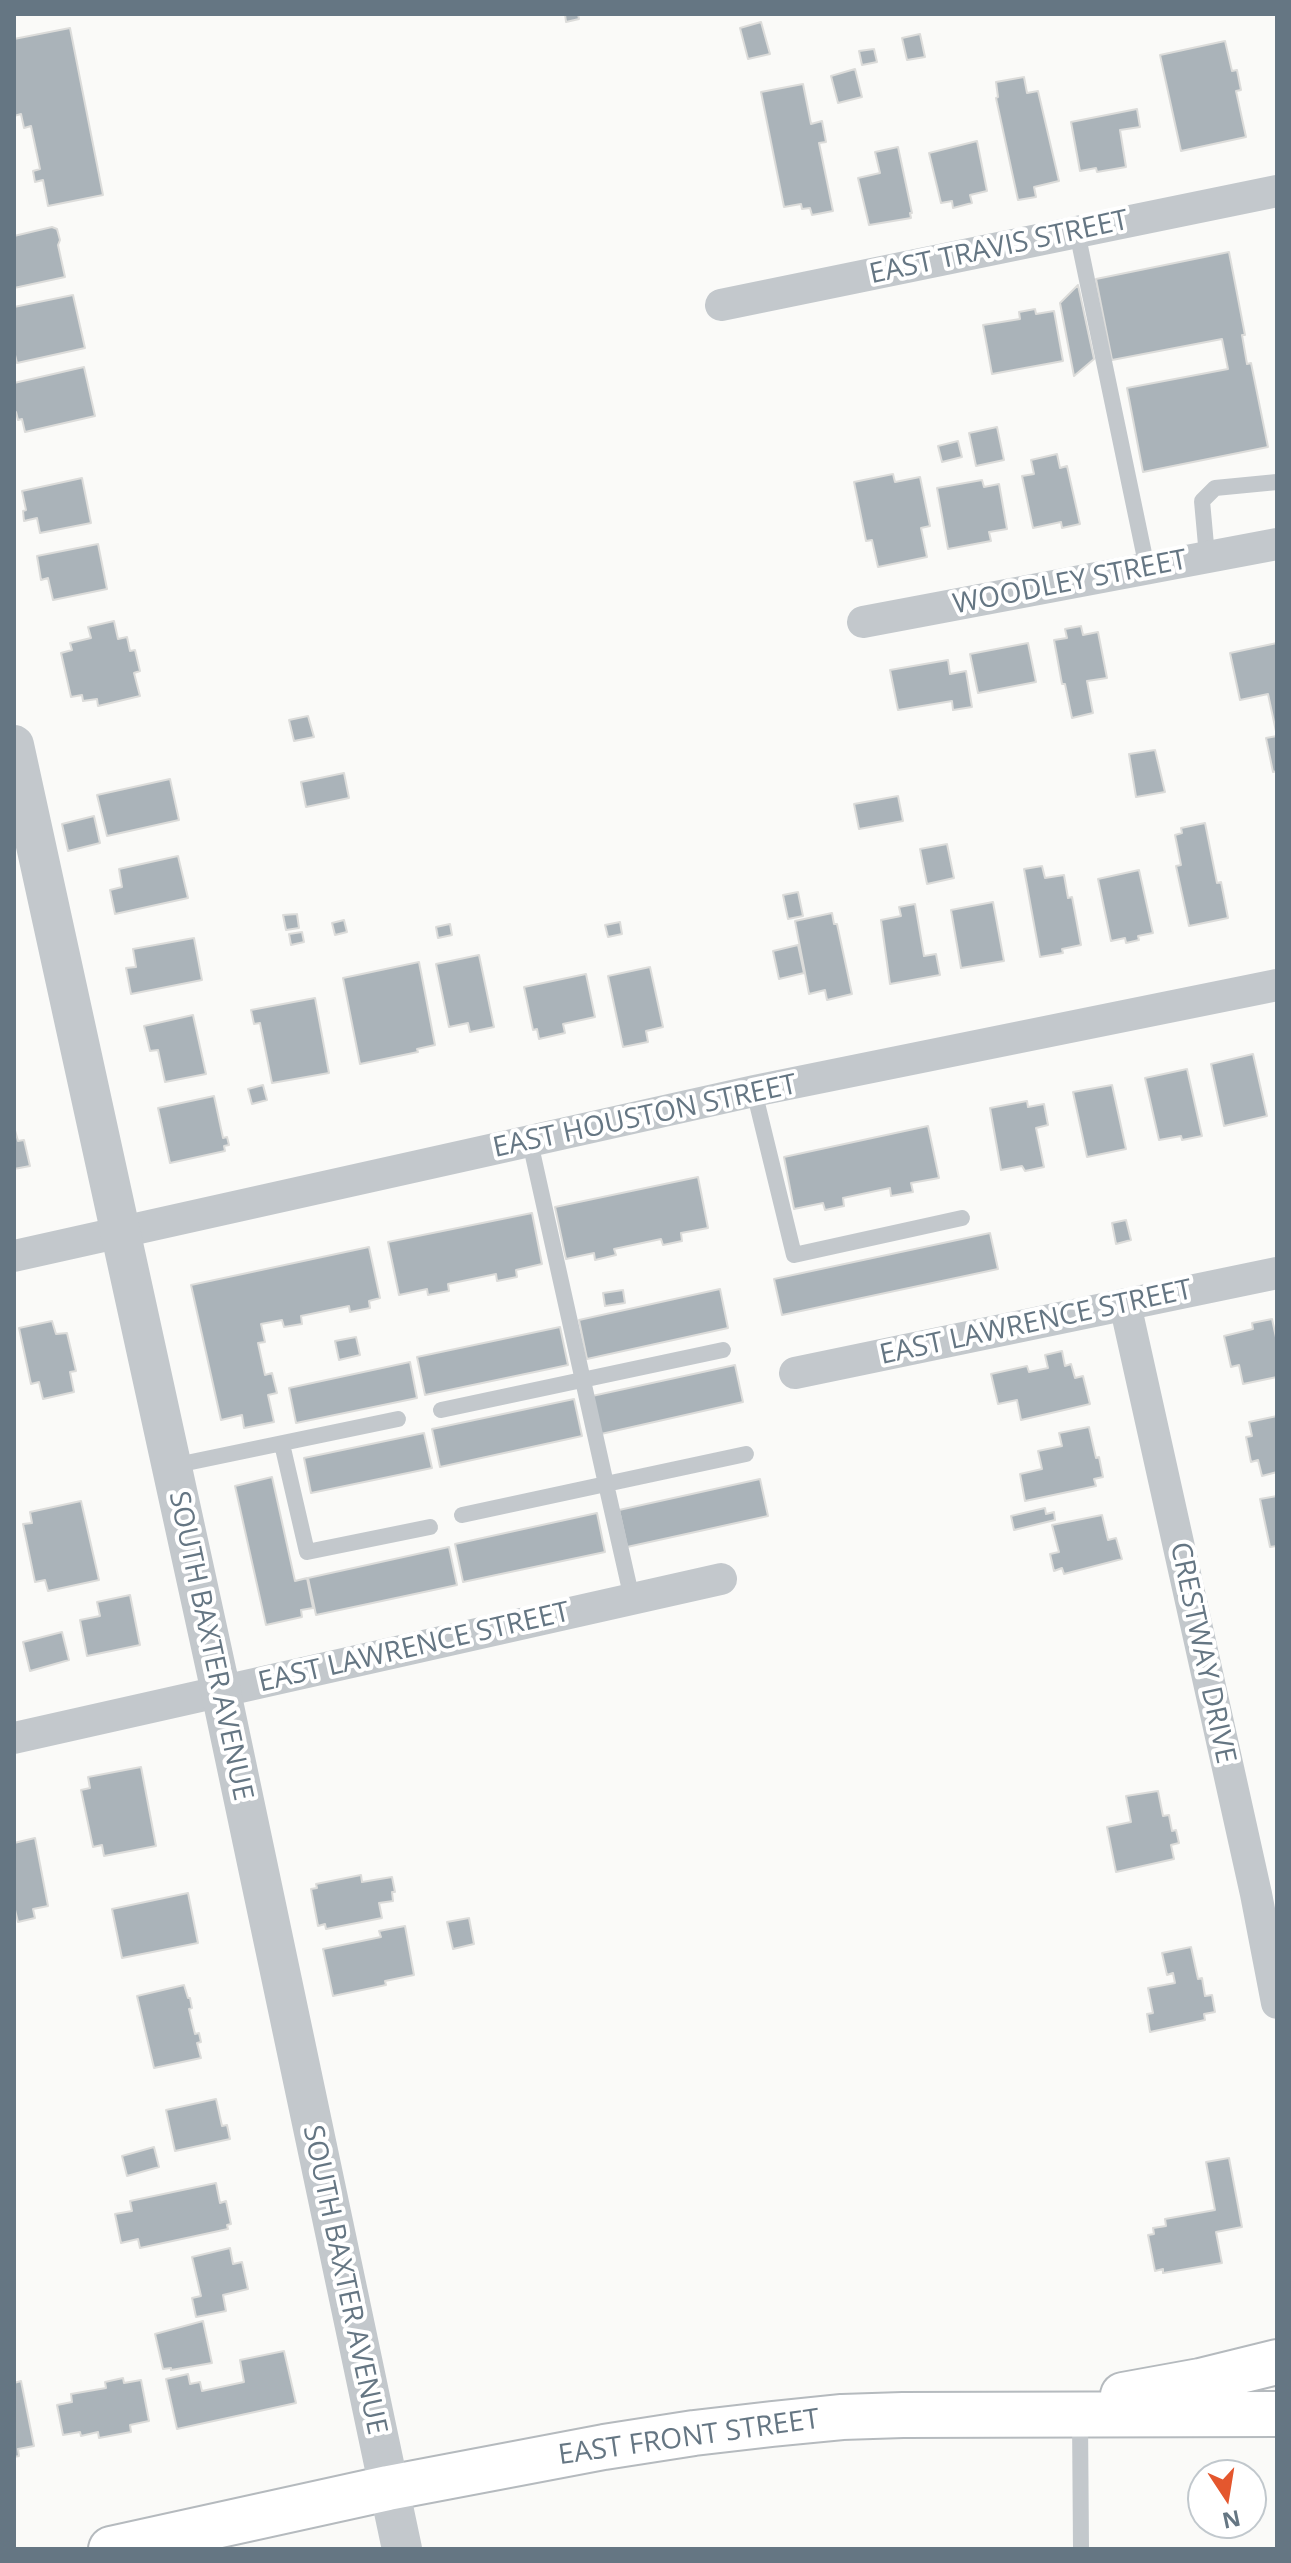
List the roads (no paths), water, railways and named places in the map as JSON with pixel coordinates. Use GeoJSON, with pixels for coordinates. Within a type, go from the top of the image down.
{"type":"FeatureCollection","features":[{"type":"Feature","properties":{"kind":"main road"},"geometry":{"type":"LineString","coordinates":[[1009,2414],[1200,2381],[1277,2362]]}},
{"type":"Feature","properties":{"kind":"main road","name":"EAST FRONT STREET"},"geometry":{"type":"LineString","coordinates":[[111,2549],[388,2488],[604,2447],[725,2429],[842,2417],[1009,2414],[1269,2418]]}},
{"type":"Feature","properties":{"kind":"street","name":"EAST TRAVIS STREET"},"geometry":{"type":"LineString","coordinates":[[721,305],[1077,232],[1275,196]]}},
{"type":"Feature","properties":{"kind":"street","name":"WOODLEY STREET"},"geometry":{"type":"LineString","coordinates":[[863,622],[1277,544]]}},
{"type":"Feature","properties":{"kind":"street","name":"SOUTH BAXTER AVENUE"},"geometry":{"type":"LineString","coordinates":[[17,769],[122,1233],[402,2549]]}},
{"type":"Feature","properties":{"kind":"street","name":"EAST HOUSTON STREET"},"geometry":{"type":"LineString","coordinates":[[14,1256],[754,1091],[1277,985]]}},
{"type":"Feature","properties":{"kind":"street","name":"EAST LAWRENCE STREET"},"geometry":{"type":"LineString","coordinates":[[795,1373],[1277,1273]]}},
{"type":"Feature","properties":{"kind":"street","name":"CRESTWAY DRIVE"},"geometry":{"type":"LineString","coordinates":[[1125,1304],[1266,1892],[1277,2003]]}},
{"type":"Feature","properties":{"kind":"street","name":"EAST LAWRENCE STREET"},"geometry":{"type":"LineString","coordinates":[[14,1738],[721,1579]]}},
{"type":"Feature","properties":{"kind":"lane"},"geometry":{"type":"LineString","coordinates":[[1077,232],[1147,568]]}},
{"type":"Feature","properties":{"kind":"lane"},"geometry":{"type":"LineString","coordinates":[[1207,556],[1202,501],[1215,488],[1277,482]]}},
{"type":"Feature","properties":{"kind":"lane"},"geometry":{"type":"LineString","coordinates":[[754,1091],[794,1255],[962,1218]]}},
{"type":"Feature","properties":{"kind":"lane"},"geometry":{"type":"LineString","coordinates":[[530,1142],[632,1599]]}},
{"type":"Feature","properties":{"kind":"lane"},"geometry":{"type":"LineString","coordinates":[[441,1410],[723,1350]]}},
{"type":"Feature","properties":{"kind":"lane"},"geometry":{"type":"LineString","coordinates":[[172,1466],[398,1419]]}},
{"type":"Feature","properties":{"kind":"lane"},"geometry":{"type":"LineString","coordinates":[[282,1444],[307,1552],[430,1527]]}},
{"type":"Feature","properties":{"kind":"lane"},"geometry":{"type":"LineString","coordinates":[[462,1515],[746,1454]]}},
{"type":"Feature","properties":{"kind":"lane"},"geometry":{"type":"LineString","coordinates":[[1080,2415],[1081,2549]]}}]}
